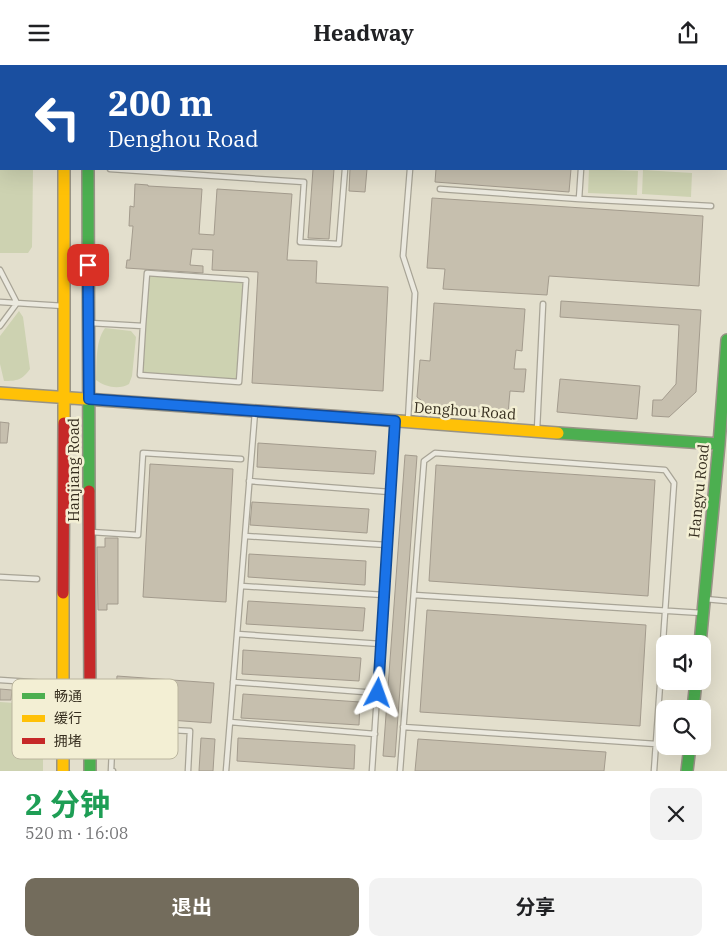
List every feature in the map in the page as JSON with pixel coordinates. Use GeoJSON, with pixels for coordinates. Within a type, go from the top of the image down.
{"type":"FeatureCollection","features":[{"type":"Feature","properties":{"kind":"main road","name":"Hanjiang Road"},"geometry":{"type":"LineString","coordinates":[[64,170],[64,679]]}},
{"type":"Feature","properties":{"kind":"main road","name":"Hanjiang Road"},"geometry":{"type":"LineString","coordinates":[[88,170],[90,679]]}},
{"type":"Feature","properties":{"kind":"main road","name":"Hangyu Road"},"geometry":{"type":"LineString","coordinates":[[701,635],[725,382],[727,340]]}},
{"type":"Feature","properties":{"kind":"main road","name":"Denghou Road"},"geometry":{"type":"LineString","coordinates":[[0,393],[719,444]]}},
{"type":"Feature","properties":{"kind":"main road"},"geometry":{"type":"LineString","coordinates":[[687,771],[689,755]]}},
{"type":"Feature","properties":{"kind":"lane"},"geometry":{"type":"LineString","coordinates":[[125,170],[304,182],[300,241],[339,244],[345,170]]}},
{"type":"Feature","properties":{"kind":"lane"},"geometry":{"type":"LineString","coordinates":[[408,422],[415,293],[403,256],[410,170]]}},
{"type":"Feature","properties":{"kind":"lane"},"geometry":{"type":"LineString","coordinates":[[579,199],[581,170]]}},
{"type":"Feature","properties":{"kind":"lane"},"geometry":{"type":"LineString","coordinates":[[440,189],[710,206]]}},
{"type":"Feature","properties":{"kind":"lane"},"geometry":{"type":"LineString","coordinates":[[0,270],[17,303]]}},
{"type":"Feature","properties":{"kind":"lane"},"geometry":{"type":"LineString","coordinates":[[147,273],[246,279],[239,382],[140,375],[143,325],[147,273]]}},
{"type":"Feature","properties":{"kind":"lane"},"geometry":{"type":"LineString","coordinates":[[0,302],[64,306]]}},
{"type":"Feature","properties":{"kind":"lane"},"geometry":{"type":"LineString","coordinates":[[0,326],[17,303]]}},
{"type":"Feature","properties":{"kind":"lane"},"geometry":{"type":"LineString","coordinates":[[537,431],[543,304]]}},
{"type":"Feature","properties":{"kind":"lane"},"geometry":{"type":"LineString","coordinates":[[89,323],[143,325]]}},
{"type":"Feature","properties":{"kind":"lane"},"geometry":{"type":"LineString","coordinates":[[226,771],[255,411]]}},
{"type":"Feature","properties":{"kind":"lane"},"geometry":{"type":"LineString","coordinates":[[372,771],[395,421]]}},
{"type":"Feature","properties":{"kind":"lane"},"geometry":{"type":"LineString","coordinates":[[89,531],[138,535],[143,453],[241,459]]}},
{"type":"Feature","properties":{"kind":"lane"},"geometry":{"type":"LineString","coordinates":[[400,771],[424,461],[435,453],[665,470],[674,483],[659,700]]}},
{"type":"Feature","properties":{"kind":"lane"},"geometry":{"type":"LineString","coordinates":[[249,481],[390,492]]}},
{"type":"Feature","properties":{"kind":"lane"},"geometry":{"type":"LineString","coordinates":[[245,537],[387,545]]}},
{"type":"Feature","properties":{"kind":"lane"},"geometry":{"type":"LineString","coordinates":[[0,577],[37,579]]}},
{"type":"Feature","properties":{"kind":"lane"},"geometry":{"type":"LineString","coordinates":[[241,586],[384,595]]}},
{"type":"Feature","properties":{"kind":"lane"},"geometry":{"type":"LineString","coordinates":[[414,595],[703,613]]}},
{"type":"Feature","properties":{"kind":"lane"},"geometry":{"type":"LineString","coordinates":[[704,599],[727,601]]}},
{"type":"Feature","properties":{"kind":"lane"},"geometry":{"type":"LineString","coordinates":[[237,634],[381,644]]}},
{"type":"Feature","properties":{"kind":"lane"},"geometry":{"type":"LineString","coordinates":[[233,682],[378,693]]}},
{"type":"Feature","properties":{"kind":"lane"},"geometry":{"type":"LineString","coordinates":[[230,722],[375,734]]}},
{"type":"Feature","properties":{"kind":"lane"},"geometry":{"type":"LineString","coordinates":[[403,727],[656,744],[654,771]]}},
{"type":"Feature","properties":{"kind":"lane"},"geometry":{"type":"LineString","coordinates":[[178,730],[190,731],[188,771]]}},
{"type":"Feature","properties":{"kind":"green space"},"geometry":{"type":"Polygon","coordinates":[[[0,170],[33,170],[32,247],[28,253],[0,253],[0,170]]]}},
{"type":"Feature","properties":{"kind":"green space"},"geometry":{"type":"Polygon","coordinates":[[[589,170],[638,171],[637,195],[588,193],[589,170]]]}},
{"type":"Feature","properties":{"kind":"green space"},"geometry":{"type":"Polygon","coordinates":[[[643,170],[692,173],[691,197],[642,194],[643,170]]]}},
{"type":"Feature","properties":{"kind":"green space"},"geometry":{"type":"Polygon","coordinates":[[[147,273],[246,280],[239,382],[140,375],[147,273]]]}},
{"type":"Feature","properties":{"kind":"green space"},"geometry":{"type":"Polygon","coordinates":[[[19,311],[23,317],[30,369],[19,379],[4,381],[0,364],[0,336],[19,311]]]}},
{"type":"Feature","properties":{"kind":"green space"},"geometry":{"type":"Polygon","coordinates":[[[105,328],[131,331],[136,337],[132,376],[129,384],[125,386],[112,387],[96,380],[98,346],[105,328]]]}},
{"type":"Feature","properties":{"kind":"green space"},"geometry":{"type":"Polygon","coordinates":[[[0,702],[12,703],[12,759],[43,759],[43,771],[0,771],[0,702]]]}},
{"type":"Feature","properties":{"kind":"building"},"geometry":{"type":"Polygon","coordinates":[[[313,170],[334,170],[329,239],[308,238],[313,170]]]}},
{"type":"Feature","properties":{"kind":"building"},"geometry":{"type":"Polygon","coordinates":[[[350,170],[367,170],[365,192],[349,191],[350,170]]]}},
{"type":"Feature","properties":{"kind":"building"},"geometry":{"type":"Polygon","coordinates":[[[436,170],[571,170],[569,192],[435,182],[436,170]]]}},
{"type":"Feature","properties":{"kind":"building"},"geometry":{"type":"Polygon","coordinates":[[[135,184],[202,189],[199,234],[214,235],[217,189],[292,194],[287,260],[317,261],[316,283],[388,287],[383,391],[252,383],[258,272],[212,270],[213,250],[192,249],[190,265],[203,266],[203,273],[126,268],[127,260],[130,260],[133,226],[129,226],[130,206],[134,207],[135,184]]]}},
{"type":"Feature","properties":{"kind":"building"},"geometry":{"type":"Polygon","coordinates":[[[432,198],[703,216],[699,286],[549,276],[547,295],[443,289],[445,269],[427,268],[432,198]]]}},
{"type":"Feature","properties":{"kind":"building"},"geometry":{"type":"Polygon","coordinates":[[[561,301],[701,310],[696,392],[669,417],[652,416],[653,400],[662,400],[676,384],[679,325],[560,317],[561,301]]]}},
{"type":"Feature","properties":{"kind":"building"},"geometry":{"type":"Polygon","coordinates":[[[434,303],[525,309],[522,351],[516,350],[514,369],[526,369],[524,392],[510,391],[508,414],[431,408],[417,397],[420,360],[430,361],[434,303]]]}},
{"type":"Feature","properties":{"kind":"building"},"geometry":{"type":"Polygon","coordinates":[[[560,379],[640,386],[637,419],[557,412],[560,379]]]}},
{"type":"Feature","properties":{"kind":"building"},"geometry":{"type":"Polygon","coordinates":[[[0,422],[9,423],[7,443],[0,443],[0,422]]]}},
{"type":"Feature","properties":{"kind":"building"},"geometry":{"type":"Polygon","coordinates":[[[258,443],[376,451],[374,474],[257,467],[258,443]]]}},
{"type":"Feature","properties":{"kind":"building"},"geometry":{"type":"Polygon","coordinates":[[[405,455],[417,456],[395,757],[383,756],[405,455]]]}},
{"type":"Feature","properties":{"kind":"building"},"geometry":{"type":"Polygon","coordinates":[[[150,464],[233,469],[226,602],[143,597],[150,464]]]}},
{"type":"Feature","properties":{"kind":"building"},"geometry":{"type":"Polygon","coordinates":[[[436,465],[655,480],[648,596],[429,581],[436,465]]]}},
{"type":"Feature","properties":{"kind":"building"},"geometry":{"type":"Polygon","coordinates":[[[252,502],[369,509],[367,533],[250,525],[252,502]]]}},
{"type":"Feature","properties":{"kind":"building"},"geometry":{"type":"Polygon","coordinates":[[[105,538],[118,538],[118,604],[107,604],[107,610],[98,610],[97,547],[105,547],[105,538]]]}},
{"type":"Feature","properties":{"kind":"building"},"geometry":{"type":"Polygon","coordinates":[[[249,554],[366,561],[365,585],[248,577],[249,554]]]}},
{"type":"Feature","properties":{"kind":"building"},"geometry":{"type":"Polygon","coordinates":[[[248,601],[365,608],[363,631],[246,624],[248,601]]]}},
{"type":"Feature","properties":{"kind":"building"},"geometry":{"type":"Polygon","coordinates":[[[427,610],[646,625],[640,726],[420,712],[427,610]]]}},
{"type":"Feature","properties":{"kind":"building"},"geometry":{"type":"Polygon","coordinates":[[[243,650],[361,658],[359,681],[242,674],[243,650]]]}},
{"type":"Feature","properties":{"kind":"building"},"geometry":{"type":"Polygon","coordinates":[[[117,676],[159,679],[117,679],[117,676]]]}},
{"type":"Feature","properties":{"kind":"building"},"geometry":{"type":"Polygon","coordinates":[[[178,680],[214,683],[211,723],[178,721],[178,680]]]}},
{"type":"Feature","properties":{"kind":"building"},"geometry":{"type":"Polygon","coordinates":[[[0,689],[12,690],[11,700],[0,700],[0,689]]]}},
{"type":"Feature","properties":{"kind":"building"},"geometry":{"type":"Polygon","coordinates":[[[243,694],[360,702],[359,725],[241,718],[243,694]]]}},
{"type":"Feature","properties":{"kind":"building"},"geometry":{"type":"Polygon","coordinates":[[[201,738],[215,739],[213,771],[199,771],[201,738]]]}},
{"type":"Feature","properties":{"kind":"building"},"geometry":{"type":"Polygon","coordinates":[[[238,738],[355,745],[354,769],[237,761],[238,738]]]}},
{"type":"Feature","properties":{"kind":"building"},"geometry":{"type":"Polygon","coordinates":[[[418,739],[606,752],[604,771],[415,771],[418,739]]]}},
{"type":"Feature","properties":{"kind":"traffic: fast"},"geometry":{"type":"LineString","coordinates":[[88,170],[89,491]]}},
{"type":"Feature","properties":{"kind":"traffic: fast"},"geometry":{"type":"LineString","coordinates":[[701,635],[727,340]]}},
{"type":"Feature","properties":{"kind":"traffic: fast"},"geometry":{"type":"LineString","coordinates":[[558,433],[719,444]]}},
{"type":"Feature","properties":{"kind":"traffic: fast"},"geometry":{"type":"LineString","coordinates":[[694,700],[695,690]]}},
{"type":"Feature","properties":{"kind":"traffic: fast"},"geometry":{"type":"LineString","coordinates":[[687,771],[689,755]]}},
{"type":"Feature","properties":{"kind":"traffic: fast"},"geometry":{"type":"LineString","coordinates":[[90,759],[90,771]]}},
{"type":"Feature","properties":{"kind":"traffic: slow"},"geometry":{"type":"LineString","coordinates":[[64,170],[64,423]]}},
{"type":"Feature","properties":{"kind":"traffic: slow"},"geometry":{"type":"LineString","coordinates":[[0,393],[213,408]]}},
{"type":"Feature","properties":{"kind":"traffic: slow"},"geometry":{"type":"LineString","coordinates":[[359,418],[558,433]]}},
{"type":"Feature","properties":{"kind":"traffic: slow"},"geometry":{"type":"LineString","coordinates":[[63,593],[63,679]]}},
{"type":"Feature","properties":{"kind":"traffic: slow"},"geometry":{"type":"LineString","coordinates":[[63,759],[63,771]]}},
{"type":"Feature","properties":{"kind":"traffic: jam"},"geometry":{"type":"LineString","coordinates":[[213,408],[359,418]]}},
{"type":"Feature","properties":{"kind":"traffic: jam"},"geometry":{"type":"LineString","coordinates":[[63,593],[64,423]]}},
{"type":"Feature","properties":{"kind":"traffic: jam"},"geometry":{"type":"LineString","coordinates":[[89,491],[90,679]]}},
{"type":"Feature","properties":{"kind":"route"},"geometry":{"type":"LineString","coordinates":[[88,265],[89,399],[395,421],[378,693]]}}]}
